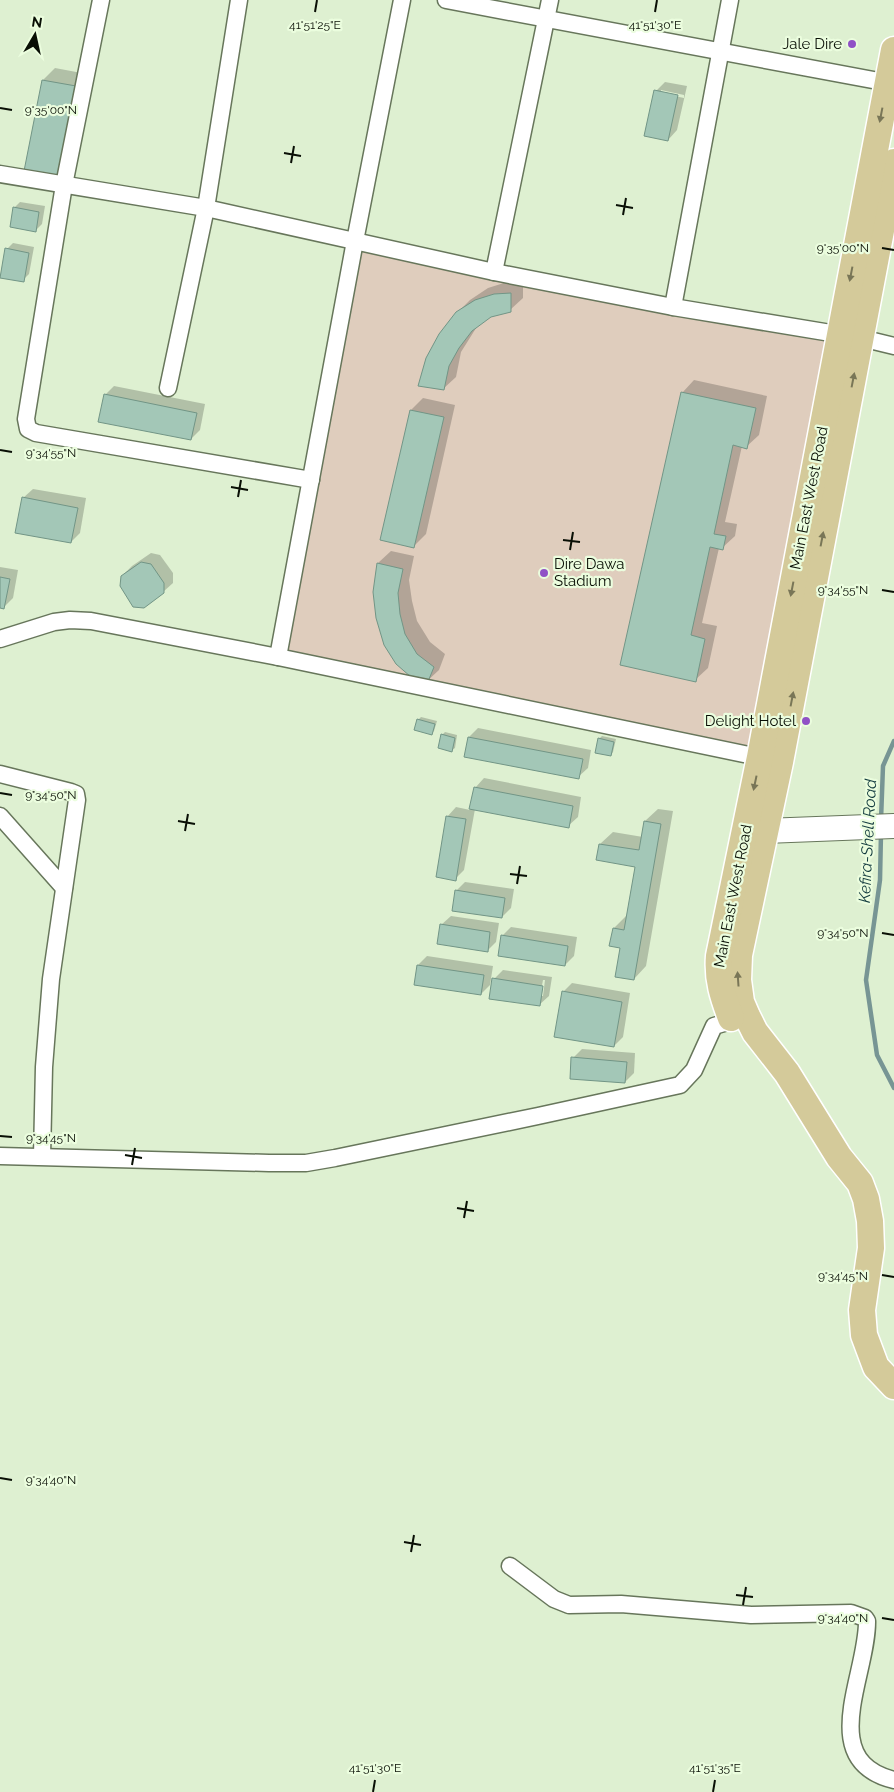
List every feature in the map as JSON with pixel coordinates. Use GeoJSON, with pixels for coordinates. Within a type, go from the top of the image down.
{"type":"FeatureCollection","features":[{"type":"Feature","properties":{"kind":"main road","name":"Main East West Road"},"geometry":{"type":"LineString","coordinates":[[894,50],[891,84],[850,337],[770,760],[756,829],[718,970],[724,1000],[739,1018],[755,1052],[802,1096],[839,1157],[860,1182],[866,1199],[870,1221],[871,1248],[862,1310],[864,1335],[876,1367],[894,1386]]}},
{"type":"Feature","properties":{"kind":"main road","name":"Main East West Road"},"geometry":{"type":"LineString","coordinates":[[850,337],[894,162]]}},
{"type":"Feature","properties":{"kind":"street"},"geometry":{"type":"LineString","coordinates":[[101,0],[64,185],[26,419],[28,429],[36,433],[311,480]]}},
{"type":"Feature","properties":{"kind":"street"},"geometry":{"type":"LineString","coordinates":[[168,388],[206,208],[239,0]]}},
{"type":"Feature","properties":{"kind":"street"},"geometry":{"type":"LineString","coordinates":[[278,657],[402,0]]}},
{"type":"Feature","properties":{"kind":"street"},"geometry":{"type":"LineString","coordinates":[[446,0],[891,84]]}},
{"type":"Feature","properties":{"kind":"street"},"geometry":{"type":"LineString","coordinates":[[494,272],[548,18],[550,0]]}},
{"type":"Feature","properties":{"kind":"street"},"geometry":{"type":"LineString","coordinates":[[673,307],[730,0]]}},
{"type":"Feature","properties":{"kind":"street"},"geometry":{"type":"LineString","coordinates":[[0,174],[206,208],[494,272],[673,307],[894,346]]}},
{"type":"Feature","properties":{"kind":"street"},"geometry":{"type":"LineString","coordinates":[[0,639],[54,622],[70,620],[91,621],[278,657],[770,760]]}},
{"type":"Feature","properties":{"kind":"street"},"geometry":{"type":"LineString","coordinates":[[0,774],[76,794],[77,800],[51,979],[44,1057],[42,1156]]}},
{"type":"Feature","properties":{"kind":"street"},"geometry":{"type":"LineString","coordinates":[[0,816],[64,888]]}},
{"type":"Feature","properties":{"kind":"street"},"geometry":{"type":"LineString","coordinates":[[756,829],[894,826]]}},
{"type":"Feature","properties":{"kind":"street"},"geometry":{"type":"LineString","coordinates":[[0,1156],[269,1163],[306,1163],[335,1158],[680,1085],[687,1080],[694,1070],[712,1029],[717,1024],[739,1018]]}},
{"type":"Feature","properties":{"kind":"street"},"geometry":{"type":"LineString","coordinates":[[510,1566],[554,1599],[569,1605],[621,1604],[751,1615],[851,1614],[865,1618],[867,1627],[866,1642],[849,1720],[851,1735],[854,1750],[862,1764],[881,1777],[894,1780]]}},
{"type":"Feature","properties":{"kind":"shaded area","name":"Dire Dawa Stadium"},"geometry":{"type":"Polygon","coordinates":[[[355,241],[839,335],[760,757],[278,657],[355,241]]]}},
{"type":"Feature","properties":{"kind":"building"},"geometry":{"type":"Polygon","coordinates":[[[42,80],[76,86],[58,177],[24,171],[42,80]]]}},
{"type":"Feature","properties":{"kind":"building"},"geometry":{"type":"Polygon","coordinates":[[[654,90],[678,95],[668,141],[644,136],[654,90]]]}},
{"type":"Feature","properties":{"kind":"building"},"geometry":{"type":"Polygon","coordinates":[[[13,207],[39,212],[36,232],[10,227],[13,207]]]}},
{"type":"Feature","properties":{"kind":"building"},"geometry":{"type":"Polygon","coordinates":[[[5,248],[29,253],[24,282],[0,278],[5,248]]]}},
{"type":"Feature","properties":{"kind":"building"},"geometry":{"type":"Polygon","coordinates":[[[511,293],[511,312],[491,317],[472,331],[459,348],[449,366],[444,390],[418,386],[426,358],[439,334],[456,312],[475,300],[494,294],[511,293]]]}},
{"type":"Feature","properties":{"kind":"building"},"geometry":{"type":"Polygon","coordinates":[[[681,392],[756,408],[747,449],[733,445],[714,534],[726,536],[723,550],[710,547],[691,635],[705,639],[696,682],[620,665],[681,392]]]}},
{"type":"Feature","properties":{"kind":"building"},"geometry":{"type":"Polygon","coordinates":[[[104,394],[197,413],[191,440],[98,422],[104,394]]]}},
{"type":"Feature","properties":{"kind":"building"},"geometry":{"type":"Polygon","coordinates":[[[410,410],[444,417],[414,548],[380,540],[410,410]]]}},
{"type":"Feature","properties":{"kind":"building"},"geometry":{"type":"Polygon","coordinates":[[[22,497],[78,508],[71,543],[15,533],[22,497]]]}},
{"type":"Feature","properties":{"kind":"building"},"geometry":{"type":"Polygon","coordinates":[[[141,562],[151,564],[164,583],[164,593],[144,608],[133,607],[120,586],[121,576],[141,562]]]}},
{"type":"Feature","properties":{"kind":"building"},"geometry":{"type":"Polygon","coordinates":[[[377,563],[403,569],[398,593],[400,614],[405,634],[417,654],[434,667],[427,684],[411,677],[396,664],[384,645],[376,618],[373,592],[377,563]]]}},
{"type":"Feature","properties":{"kind":"building"},"geometry":{"type":"Polygon","coordinates":[[[0,577],[10,579],[4,609],[0,608],[0,577]]]}},
{"type":"Feature","properties":{"kind":"building"},"geometry":{"type":"Polygon","coordinates":[[[417,719],[435,724],[432,735],[414,730],[417,719]]]}},
{"type":"Feature","properties":{"kind":"building"},"geometry":{"type":"Polygon","coordinates":[[[441,734],[455,738],[452,752],[438,748],[441,734]]]}},
{"type":"Feature","properties":{"kind":"building"},"geometry":{"type":"Polygon","coordinates":[[[468,737],[583,759],[579,779],[464,757],[468,737]]]}},
{"type":"Feature","properties":{"kind":"building"},"geometry":{"type":"Polygon","coordinates":[[[598,738],[614,742],[611,756],[595,753],[598,738]]]}},
{"type":"Feature","properties":{"kind":"building"},"geometry":{"type":"Polygon","coordinates":[[[474,787],[573,806],[569,828],[469,809],[474,787]]]}},
{"type":"Feature","properties":{"kind":"building"},"geometry":{"type":"Polygon","coordinates":[[[446,816],[466,819],[456,881],[436,877],[446,816]]]}},
{"type":"Feature","properties":{"kind":"building"},"geometry":{"type":"Polygon","coordinates":[[[644,821],[661,824],[634,980],[615,977],[620,948],[609,946],[613,928],[624,930],[635,867],[596,860],[599,844],[639,850],[644,821]]]}},
{"type":"Feature","properties":{"kind":"building"},"geometry":{"type":"Polygon","coordinates":[[[455,890],[505,898],[502,918],[452,911],[455,890]]]}},
{"type":"Feature","properties":{"kind":"building"},"geometry":{"type":"Polygon","coordinates":[[[440,924],[490,932],[488,952],[437,944],[440,924]]]}},
{"type":"Feature","properties":{"kind":"building"},"geometry":{"type":"Polygon","coordinates":[[[501,935],[568,946],[565,966],[498,956],[501,935]]]}},
{"type":"Feature","properties":{"kind":"building"},"geometry":{"type":"Polygon","coordinates":[[[417,965],[484,975],[481,995],[414,985],[417,965]]]}},
{"type":"Feature","properties":{"kind":"building"},"geometry":{"type":"Polygon","coordinates":[[[492,978],[543,986],[540,1006],[489,999],[492,978]]]}},
{"type":"Feature","properties":{"kind":"building"},"geometry":{"type":"Polygon","coordinates":[[[562,991],[622,1002],[614,1047],[554,1037],[562,991]]]}},
{"type":"Feature","properties":{"kind":"building"},"geometry":{"type":"Polygon","coordinates":[[[571,1057],[627,1062],[625,1083],[570,1079],[571,1057]]]}},
{"type":"Feature","properties":{"kind":"waterway","name":"Kefira-Shell Road"},"geometry":{"type":"LineString","coordinates":[[881,820],[883,766],[894,741]]}},
{"type":"Feature","properties":{"kind":"waterway","name":"Kefira-Shell Road"},"geometry":{"type":"LineString","coordinates":[[881,833],[880,880],[866,980],[877,1055],[894,1088]]}},
{"type":"Feature","properties":{"kind":"place","name":"Jale Dire"},"geometry":{"type":"Point","coordinates":[852,44]}},
{"type":"Feature","properties":{"kind":"place","name":"Dire Dawa Stadium"},"geometry":{"type":"Point","coordinates":[544,573]}},
{"type":"Feature","properties":{"kind":"place","name":"Delight Hotel"},"geometry":{"type":"Point","coordinates":[806,721]}}]}
